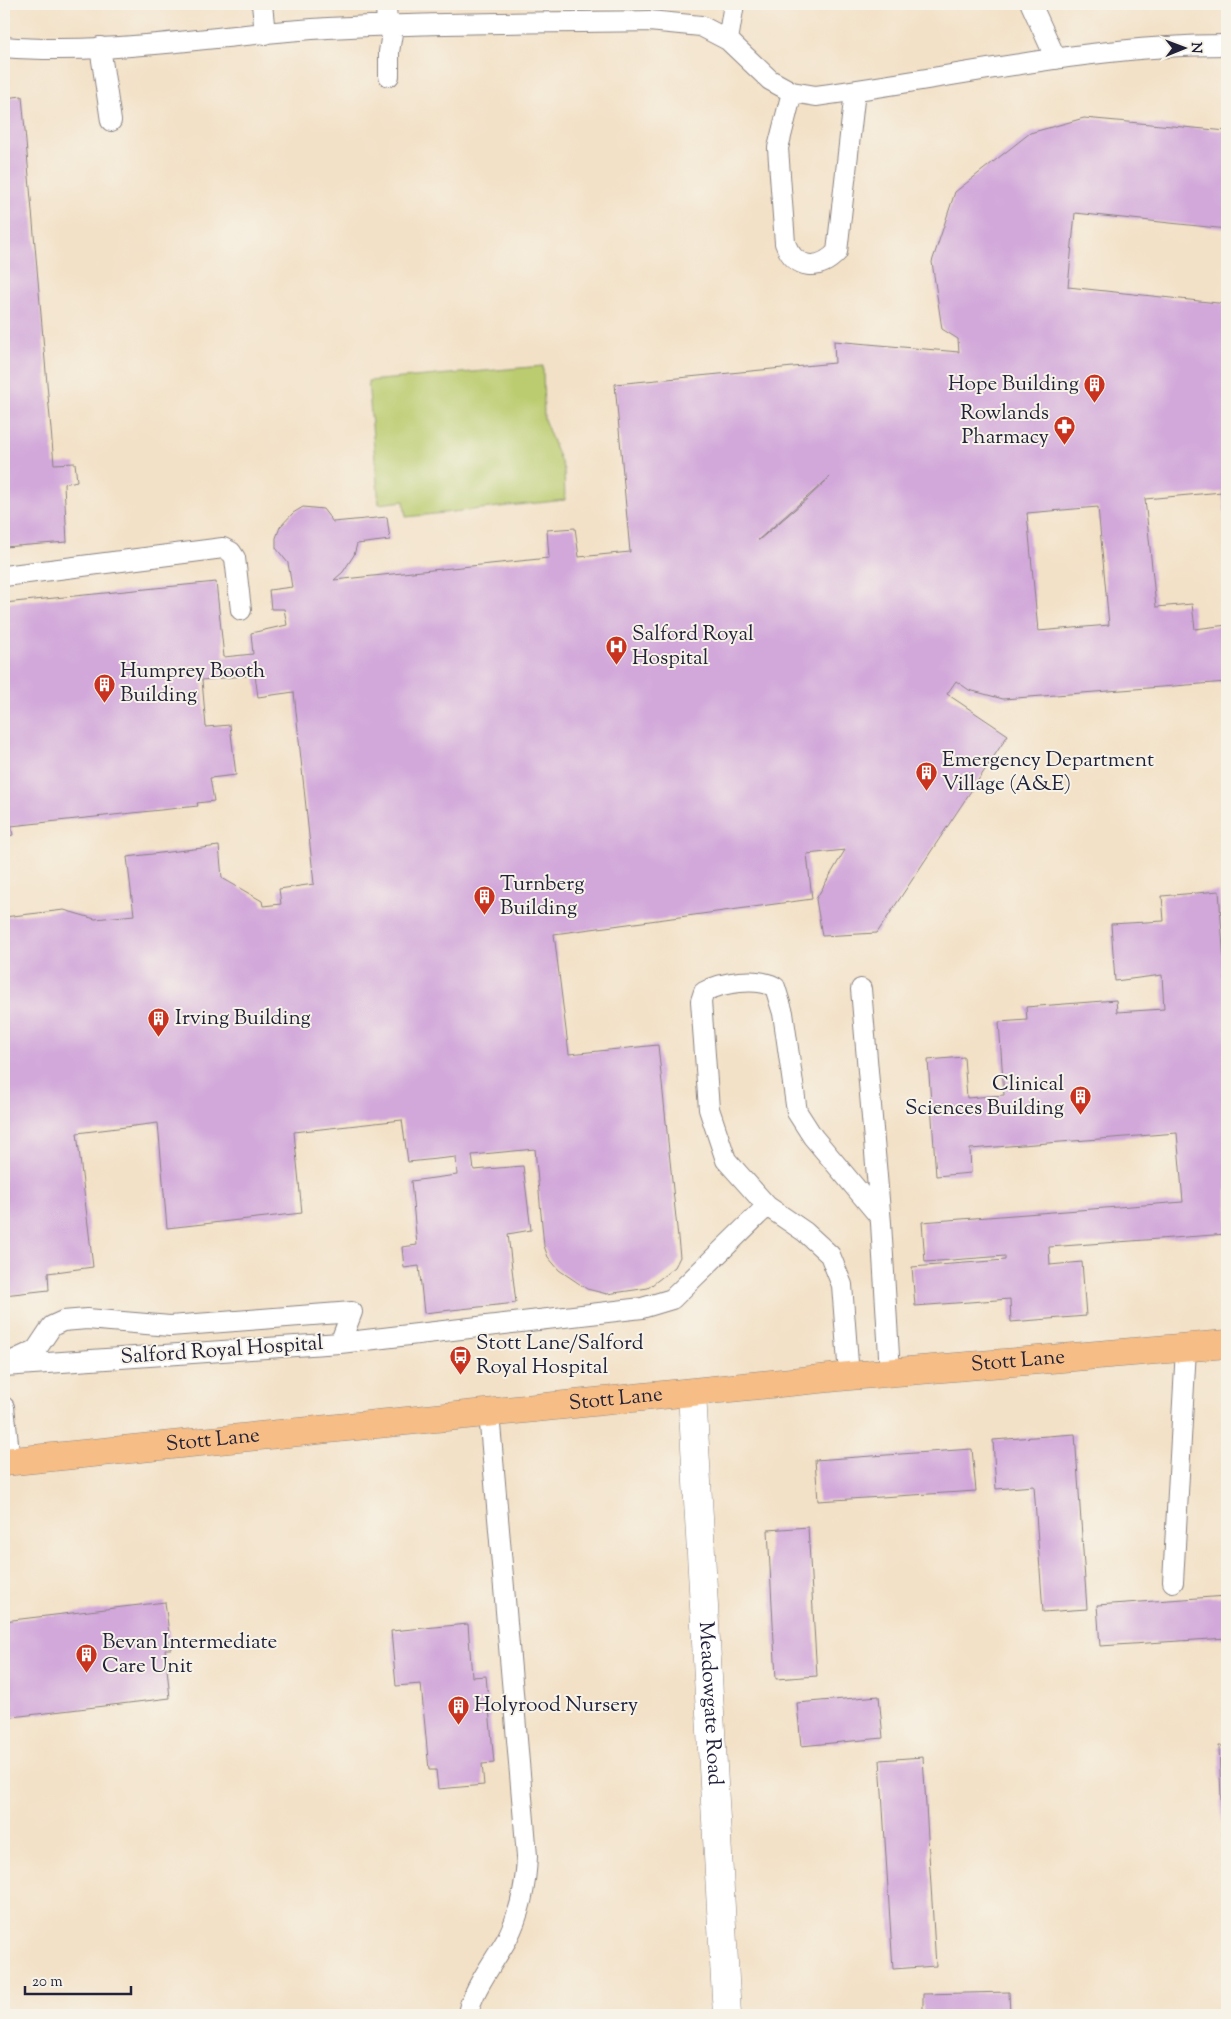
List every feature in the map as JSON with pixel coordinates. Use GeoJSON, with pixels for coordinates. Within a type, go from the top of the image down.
{"type":"FeatureCollection","features":[{"type":"Feature","properties":{"kind":"main road","name":"Stott Lane"},"geometry":{"type":"LineString","coordinates":[[7,1461],[890,1372],[1227,1344]]}},
{"type":"Feature","properties":{"kind":"street","name":"Meadowgate Road"},"geometry":{"type":"LineString","coordinates":[[692,1393],[727,2015]]}},
{"type":"Feature","properties":{"kind":"lane"},"geometry":{"type":"LineString","coordinates":[[262,4],[265,34]]}},
{"type":"Feature","properties":{"kind":"lane"},"geometry":{"type":"LineString","coordinates":[[386,4],[390,27],[389,76]]}},
{"type":"Feature","properties":{"kind":"lane"},"geometry":{"type":"LineString","coordinates":[[728,40],[734,4]]}},
{"type":"Feature","properties":{"kind":"lane"},"geometry":{"type":"LineString","coordinates":[[1031,4],[1056,59]]}},
{"type":"Feature","properties":{"kind":"lane"},"geometry":{"type":"LineString","coordinates":[[4,47],[49,50],[390,27],[658,21],[701,26],[728,40],[770,80],[792,92],[816,96],[1056,59],[1176,45],[1227,45]]}},
{"type":"Feature","properties":{"kind":"lane"},"geometry":{"type":"LineString","coordinates":[[100,47],[111,121]]}},
{"type":"Feature","properties":{"kind":"lane"},"geometry":{"type":"LineString","coordinates":[[792,92],[778,148],[785,243],[790,255],[798,262],[818,264],[830,260],[837,252],[855,91]]}},
{"type":"Feature","properties":{"kind":"lane"},"geometry":{"type":"LineString","coordinates":[[4,576],[223,548],[231,552],[235,558],[241,610]]}},
{"type":"Feature","properties":{"kind":"lane"},"geometry":{"type":"LineString","coordinates":[[849,1376],[842,1284],[830,1255],[805,1232],[767,1206],[726,1160],[709,1109],[701,1001],[704,992],[717,985],[766,982],[775,987],[783,1013],[797,1112],[813,1136],[880,1217]]}},
{"type":"Feature","properties":{"kind":"lane"},"geometry":{"type":"LineString","coordinates":[[861,989],[880,1217],[890,1372]]}},
{"type":"Feature","properties":{"kind":"lane"},"geometry":{"type":"LineString","coordinates":[[340,1343],[642,1308],[672,1299],[767,1206]]}},
{"type":"Feature","properties":{"kind":"lane","name":"Salford Royal Hospital"},"geometry":{"type":"LineString","coordinates":[[352,1312],[340,1343],[4,1366],[36,1350],[52,1326],[63,1321],[87,1318],[170,1326],[352,1312]]}},
{"type":"Feature","properties":{"kind":"lane"},"geometry":{"type":"LineString","coordinates":[[1173,1582],[1186,1348]]}},
{"type":"Feature","properties":{"kind":"lane"},"geometry":{"type":"LineString","coordinates":[[4,1407],[7,1461]]}},
{"type":"Feature","properties":{"kind":"lane"},"geometry":{"type":"LineString","coordinates":[[468,2015],[487,1973],[507,1939],[519,1913],[526,1882],[527,1856],[489,1413]]}},
{"type":"Feature","properties":{"kind":"green space"},"geometry":{"type":"Polygon","coordinates":[[[543,366],[544,419],[564,470],[565,500],[406,517],[404,501],[379,504],[368,381],[543,366]]]}},
{"type":"Feature","properties":{"kind":"building"},"geometry":{"type":"Polygon","coordinates":[[[22,96],[54,464],[75,463],[77,481],[64,484],[67,542],[4,547],[4,98],[22,96]]]}},
{"type":"Feature","properties":{"kind":"building"},"geometry":{"type":"Polygon","coordinates":[[[1084,118],[1227,131],[1227,229],[1075,213],[1068,287],[1227,304],[1227,534],[1222,492],[1145,499],[1156,607],[1192,604],[1195,629],[1227,625],[1227,682],[1003,699],[969,690],[956,681],[947,694],[1008,735],[877,933],[822,936],[816,899],[845,850],[807,854],[812,899],[554,934],[569,1054],[658,1045],[680,1257],[675,1267],[648,1288],[607,1294],[587,1289],[559,1270],[548,1257],[544,1246],[535,1149],[472,1155],[474,1170],[523,1166],[531,1230],[508,1234],[516,1303],[424,1313],[419,1266],[404,1268],[402,1247],[417,1245],[411,1181],[457,1175],[456,1157],[408,1162],[402,1120],[294,1132],[302,1213],[167,1228],[158,1123],[77,1133],[93,1267],[48,1273],[49,1290],[4,1295],[4,917],[64,910],[95,919],[134,915],[127,857],[219,846],[222,878],[262,901],[263,906],[281,904],[279,889],[314,884],[294,692],[258,697],[255,675],[202,680],[206,727],[230,725],[236,775],[210,778],[214,801],[197,803],[198,806],[11,826],[13,835],[4,837],[4,790],[7,790],[4,758],[4,603],[216,582],[224,657],[253,654],[251,633],[287,625],[284,609],[271,609],[269,590],[292,587],[288,563],[276,548],[276,538],[280,527],[293,513],[303,507],[323,509],[333,522],[387,517],[390,540],[357,544],[354,555],[343,572],[334,580],[549,558],[547,530],[575,528],[579,557],[630,552],[615,384],[835,363],[834,341],[959,352],[958,339],[942,329],[932,262],[955,192],[1030,133],[1084,118]],[[830,477],[758,540],[808,498],[830,477]],[[1098,507],[1027,513],[1038,631],[1109,625],[1098,507]]]}},
{"type":"Feature","properties":{"kind":"building","name":"Clinical Sciences Building"},"geometry":{"type":"Polygon","coordinates":[[[1219,891],[1227,1005],[1227,1234],[1049,1247],[1050,1265],[1082,1262],[1086,1316],[1011,1322],[1010,1299],[915,1306],[912,1267],[1005,1260],[1005,1256],[925,1262],[922,1222],[1183,1202],[1177,1133],[970,1149],[971,1173],[936,1176],[928,1060],[964,1057],[967,1098],[1004,1095],[999,1022],[1027,1020],[1026,1007],[1116,1000],[1117,1012],[1164,1009],[1162,975],[1115,981],[1111,924],[1164,921],[1162,896],[1219,891]]]}},
{"type":"Feature","properties":{"kind":"building"},"geometry":{"type":"Polygon","coordinates":[[[1075,1434],[1087,1609],[1043,1612],[1034,1486],[996,1489],[993,1440],[1075,1434]]]}},
{"type":"Feature","properties":{"kind":"building"},"geometry":{"type":"Polygon","coordinates":[[[972,1449],[976,1491],[818,1501],[815,1460],[972,1449]]]}},
{"type":"Feature","properties":{"kind":"building"},"geometry":{"type":"Polygon","coordinates":[[[808,1527],[817,1676],[776,1679],[768,1530],[808,1527]]]}},
{"type":"Feature","properties":{"kind":"building"},"geometry":{"type":"Polygon","coordinates":[[[1227,1596],[1227,1638],[1100,1646],[1097,1605],[1227,1596]]]}},
{"type":"Feature","properties":{"kind":"building","name":"Bevan Intermediate Care Unit"},"geometry":{"type":"Polygon","coordinates":[[[165,1602],[171,1649],[165,1649],[170,1698],[4,1718],[4,1621],[165,1602]]]}},
{"type":"Feature","properties":{"kind":"building","name":"Holyrood Nursery"},"geometry":{"type":"Polygon","coordinates":[[[468,1624],[472,1677],[486,1676],[494,1763],[482,1764],[484,1785],[438,1789],[436,1770],[429,1770],[421,1684],[396,1686],[391,1631],[468,1624]]]}},
{"type":"Feature","properties":{"kind":"building"},"geometry":{"type":"Polygon","coordinates":[[[879,1696],[883,1738],[801,1746],[797,1703],[879,1696]]]}},
{"type":"Feature","properties":{"kind":"building"},"geometry":{"type":"Polygon","coordinates":[[[1219,1746],[1227,1746],[1227,1903],[1225,1903],[1219,1746]]]}},
{"type":"Feature","properties":{"kind":"building"},"geometry":{"type":"Polygon","coordinates":[[[923,1757],[936,1966],[893,1969],[880,1760],[923,1757]]]}},
{"type":"Feature","properties":{"kind":"building"},"geometry":{"type":"Polygon","coordinates":[[[1009,1992],[1010,2015],[923,2015],[923,1994],[1009,1992]]]}},
{"type":"Feature","properties":{"kind":"place","name":"Hope Building"},"geometry":{"type":"Point","coordinates":[1095,404]}},
{"type":"Feature","properties":{"kind":"place","name":"Rowlands Pharmacy"},"geometry":{"type":"Point","coordinates":[1065,445]}},
{"type":"Feature","properties":{"kind":"place","name":"Salford Royal Hospital"},"geometry":{"type":"Point","coordinates":[616,666]}},
{"type":"Feature","properties":{"kind":"place","name":"Humprey Booth Building"},"geometry":{"type":"Point","coordinates":[104,703]}},
{"type":"Feature","properties":{"kind":"place","name":"Emergency Department Village (A&E)"},"geometry":{"type":"Point","coordinates":[926,792]}},
{"type":"Feature","properties":{"kind":"place","name":"Turnberg Building"},"geometry":{"type":"Point","coordinates":[484,916]}},
{"type":"Feature","properties":{"kind":"place","name":"Irving Building"},"geometry":{"type":"Point","coordinates":[159,1038]}},
{"type":"Feature","properties":{"kind":"place","name":"Clinical Sciences Building"},"geometry":{"type":"Point","coordinates":[1080,1116]}},
{"type":"Feature","properties":{"kind":"place","name":"Stott Lane/Salford Royal Hospital"},"geometry":{"type":"Point","coordinates":[460,1375]}},
{"type":"Feature","properties":{"kind":"place","name":"Bevan Intermediate Care Unit"},"geometry":{"type":"Point","coordinates":[86,1674]}},
{"type":"Feature","properties":{"kind":"place","name":"Holyrood Nursery"},"geometry":{"type":"Point","coordinates":[458,1725]}}]}
